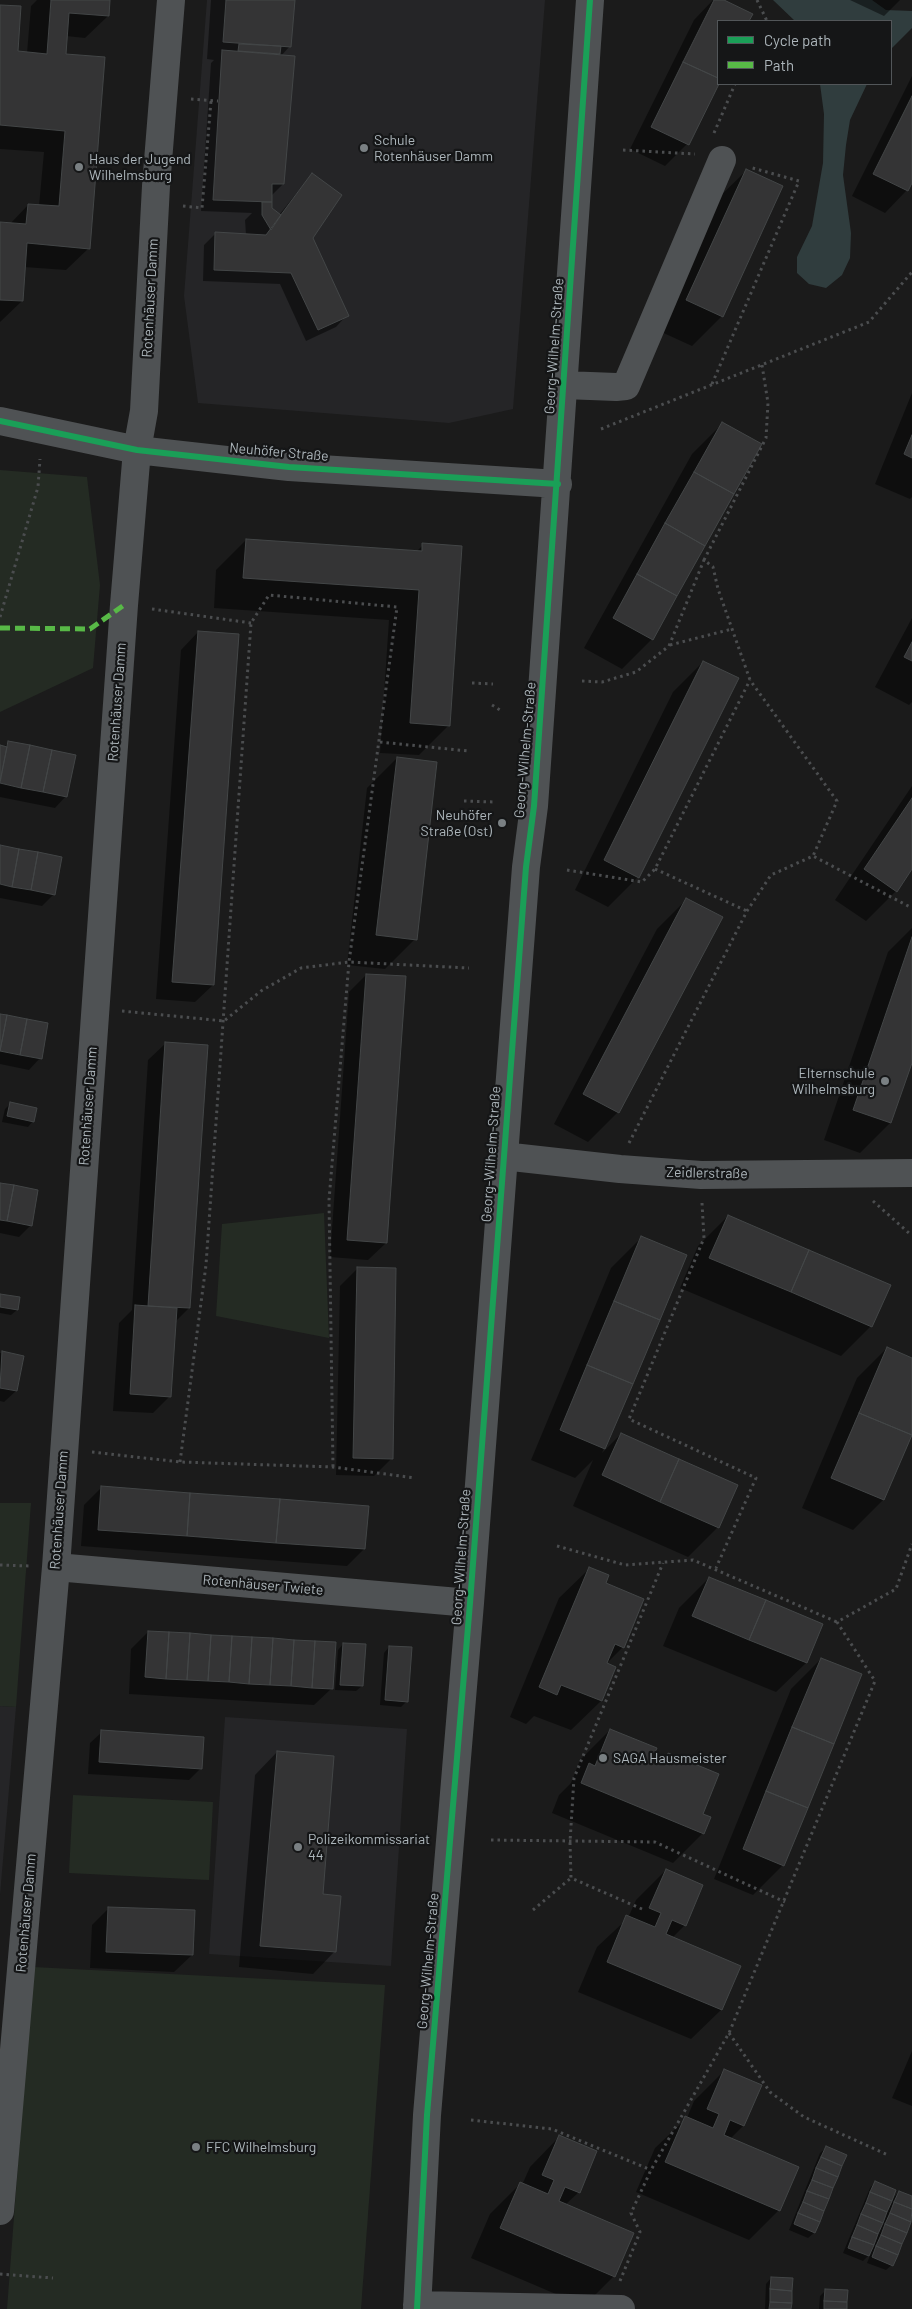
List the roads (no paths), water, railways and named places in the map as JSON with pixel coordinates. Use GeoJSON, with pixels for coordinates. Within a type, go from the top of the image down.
{"type":"FeatureCollection","features":[{"type":"Feature","properties":{"kind":"street","name":"Rotenhäuser Damm"},"geometry":{"type":"LineString","coordinates":[[0,2211],[56,1567],[124,605],[137,450],[144,411],[156,186],[171,0]]}},
{"type":"Feature","properties":{"kind":"street","name":"Georg-Wilhelm-Straße"},"geometry":{"type":"LineString","coordinates":[[417,2307],[427,2115],[470,1603],[526,867],[534,806],[558,484],[590,0]]}},
{"type":"Feature","properties":{"kind":"street"},"geometry":{"type":"LineString","coordinates":[[564,385],[626,386],[713,157]]}},
{"type":"Feature","properties":{"kind":"street","name":"Neuhöfer Straße"},"geometry":{"type":"LineString","coordinates":[[0,421],[137,450],[289,467],[558,484]]}},
{"type":"Feature","properties":{"kind":"street","name":"Neuhöfer Straße"},"geometry":{"type":"LineString","coordinates":[[0,433],[44,430]]}},
{"type":"Feature","properties":{"kind":"street","name":"Zeidlerstraße"},"geometry":{"type":"LineString","coordinates":[[503,1156],[620,1169],[701,1175],[912,1173]]}},
{"type":"Feature","properties":{"kind":"street","name":"Rotenhäuser Twiete"},"geometry":{"type":"LineString","coordinates":[[56,1567],[470,1603]]}},
{"type":"Feature","properties":{"kind":"street"},"geometry":{"type":"LineString","coordinates":[[417,2307],[621,2309]]}},
{"type":"Feature","properties":{"kind":"place","name":"Schule Rotenhäuser Damm"},"geometry":{"type":"Point","coordinates":[364,148]}},
{"type":"Feature","properties":{"kind":"place","name":"Haus der Jugend Wilhelmsburg"},"geometry":{"type":"Point","coordinates":[79,167]}},
{"type":"Feature","properties":{"kind":"place","name":"Neuhöfer Straße (Ost)"},"geometry":{"type":"Point","coordinates":[502,823]}},
{"type":"Feature","properties":{"kind":"place","name":"Elternschule Wilhelmsburg"},"geometry":{"type":"Point","coordinates":[885,1081]}},
{"type":"Feature","properties":{"kind":"place","name":"SAGA Hausmeister"},"geometry":{"type":"Point","coordinates":[603,1758]}},
{"type":"Feature","properties":{"kind":"place","name":"Polizeikommissariat 44"},"geometry":{"type":"Point","coordinates":[298,1847]}},
{"type":"Feature","properties":{"kind":"place","name":"FFC Wilhelmsburg"},"geometry":{"type":"Point","coordinates":[196,2147]}}]}
